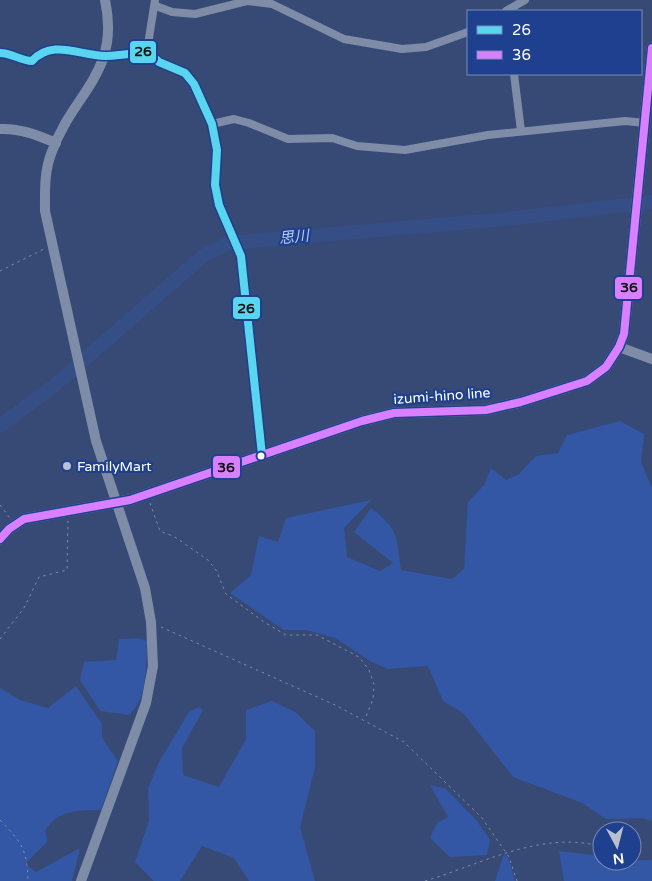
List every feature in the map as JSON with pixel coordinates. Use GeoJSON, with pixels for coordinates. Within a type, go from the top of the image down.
{"type":"FeatureCollection","features":[{"type":"Feature","properties":{"kind":"main road","name":"izumi-hino line"},"geometry":{"type":"LineString","coordinates":[[0,539],[14,525],[24,519],[117,503],[362,421],[394,413],[486,410],[521,402],[587,381],[606,367],[619,347],[624,334],[652,48]]}},
{"type":"Feature","properties":{"kind":"street"},"geometry":{"type":"LineString","coordinates":[[81,881],[146,703],[153,666],[152,622],[145,588],[96,441],[45,212],[47,166],[56,143],[106,56],[109,34],[105,0]]}},
{"type":"Feature","properties":{"kind":"street"},"geometry":{"type":"LineString","coordinates":[[508,10],[524,0]]}},
{"type":"Feature","properties":{"kind":"street"},"geometry":{"type":"LineString","coordinates":[[147,51],[156,3],[172,12],[196,14],[247,1],[272,4],[344,39],[402,49],[426,47],[467,32]]}},
{"type":"Feature","properties":{"kind":"street"},"geometry":{"type":"LineString","coordinates":[[0,53],[9,53],[28,61],[32,60],[41,51],[53,49],[106,56],[147,51],[160,62],[185,73],[194,84],[212,124],[217,150],[215,185],[219,205],[240,250],[262,455]]}},
{"type":"Feature","properties":{"kind":"street"},"geometry":{"type":"LineString","coordinates":[[514,75],[521,131]]}},
{"type":"Feature","properties":{"kind":"street"},"geometry":{"type":"LineString","coordinates":[[212,124],[221,120],[234,120],[249,123],[288,139],[332,138],[357,146],[405,150],[464,138],[521,131],[625,121],[645,123]]}},
{"type":"Feature","properties":{"kind":"street"},"geometry":{"type":"LineString","coordinates":[[0,129],[32,133],[56,143]]}},
{"type":"Feature","properties":{"kind":"street"},"geometry":{"type":"LineString","coordinates":[[619,347],[652,359]]}},
{"type":"Feature","properties":{"kind":"path"},"geometry":{"type":"LineString","coordinates":[[0,271],[52,245]]}},
{"type":"Feature","properties":{"kind":"path"},"geometry":{"type":"LineString","coordinates":[[146,494],[160,531],[175,537],[208,560],[216,570],[226,594],[286,635],[317,635],[359,657],[369,670],[374,684],[374,699],[365,719]]}},
{"type":"Feature","properties":{"kind":"path"},"geometry":{"type":"LineString","coordinates":[[0,505],[14,525]]}},
{"type":"Feature","properties":{"kind":"path"},"geometry":{"type":"LineString","coordinates":[[0,639],[24,608],[39,577],[67,570],[68,510]]}},
{"type":"Feature","properties":{"kind":"path"},"geometry":{"type":"LineString","coordinates":[[152,622],[365,719],[404,742],[482,818],[507,853],[517,881]]}},
{"type":"Feature","properties":{"kind":"path"},"geometry":{"type":"LineString","coordinates":[[0,820],[18,839],[28,858],[28,881]]}},
{"type":"Feature","properties":{"kind":"path"},"geometry":{"type":"LineString","coordinates":[[425,881],[507,853],[566,841],[592,845]]}},
{"type":"Feature","properties":{"kind":"shaded area"},"geometry":{"type":"Polygon","coordinates":[[[620,421],[644,434],[641,462],[652,488],[652,821],[642,818],[606,819],[582,803],[513,777],[463,713],[443,701],[428,666],[388,669],[370,661],[335,638],[306,630],[284,630],[230,593],[251,575],[259,536],[278,542],[286,518],[371,500],[344,528],[347,557],[380,571],[393,563],[354,532],[371,508],[387,523],[395,535],[401,570],[452,579],[464,569],[468,502],[484,485],[491,468],[506,480],[519,474],[536,456],[558,453],[567,435],[620,421]]]}},
{"type":"Feature","properties":{"kind":"shaded area"},"geometry":{"type":"Polygon","coordinates":[[[137,638],[147,641],[145,681],[140,700],[129,715],[100,711],[80,680],[84,662],[116,660],[119,639],[137,638]]]}},
{"type":"Feature","properties":{"kind":"shaded area"},"geometry":{"type":"Polygon","coordinates":[[[76,686],[102,724],[102,738],[118,761],[101,810],[77,811],[62,815],[56,819],[45,831],[48,841],[25,864],[36,872],[80,848],[72,881],[0,881],[0,688],[20,700],[48,708],[76,686]]]}},
{"type":"Feature","properties":{"kind":"shaded area"},"geometry":{"type":"Polygon","coordinates":[[[272,701],[295,712],[315,731],[315,767],[300,827],[315,881],[249,881],[234,858],[202,846],[180,881],[154,881],[135,862],[149,821],[148,788],[159,762],[189,712],[199,707],[203,710],[182,748],[183,775],[219,787],[246,739],[246,710],[272,701]]]}},
{"type":"Feature","properties":{"kind":"shaded area"},"geometry":{"type":"Polygon","coordinates":[[[430,785],[446,789],[477,821],[490,840],[487,855],[450,857],[430,838],[437,823],[448,817],[430,785]]]}},
{"type":"Feature","properties":{"kind":"shaded area"},"geometry":{"type":"Polygon","coordinates":[[[559,851],[592,855],[592,871],[642,871],[642,860],[652,860],[652,881],[564,881],[559,851]]]}},
{"type":"Feature","properties":{"kind":"shaded area"},"geometry":{"type":"Polygon","coordinates":[[[504,854],[508,857],[515,881],[495,881],[504,854]]]}},
{"type":"Feature","properties":{"kind":"waterway","name":"思川"},"geometry":{"type":"LineString","coordinates":[[0,426],[55,385],[204,255],[229,243],[507,219],[652,202]]}},
{"type":"Feature","properties":{"kind":"transit line","name":"36"},"geometry":{"type":"LineString","coordinates":[[0,539],[9,529],[24,519],[130,500],[362,421],[394,413],[486,410],[521,402],[587,381],[606,367],[619,347],[624,334],[652,48]]}},
{"type":"Feature","properties":{"kind":"transit line","name":"26"},"geometry":{"type":"LineString","coordinates":[[0,53],[32,61],[40,54],[57,49],[105,56],[147,51],[159,62],[185,73],[194,84],[212,124],[217,150],[215,185],[219,205],[241,256],[262,455]]}},
{"type":"Feature","properties":{"kind":"place","name":"FamilyMart"},"geometry":{"type":"Point","coordinates":[67,466]}}]}
